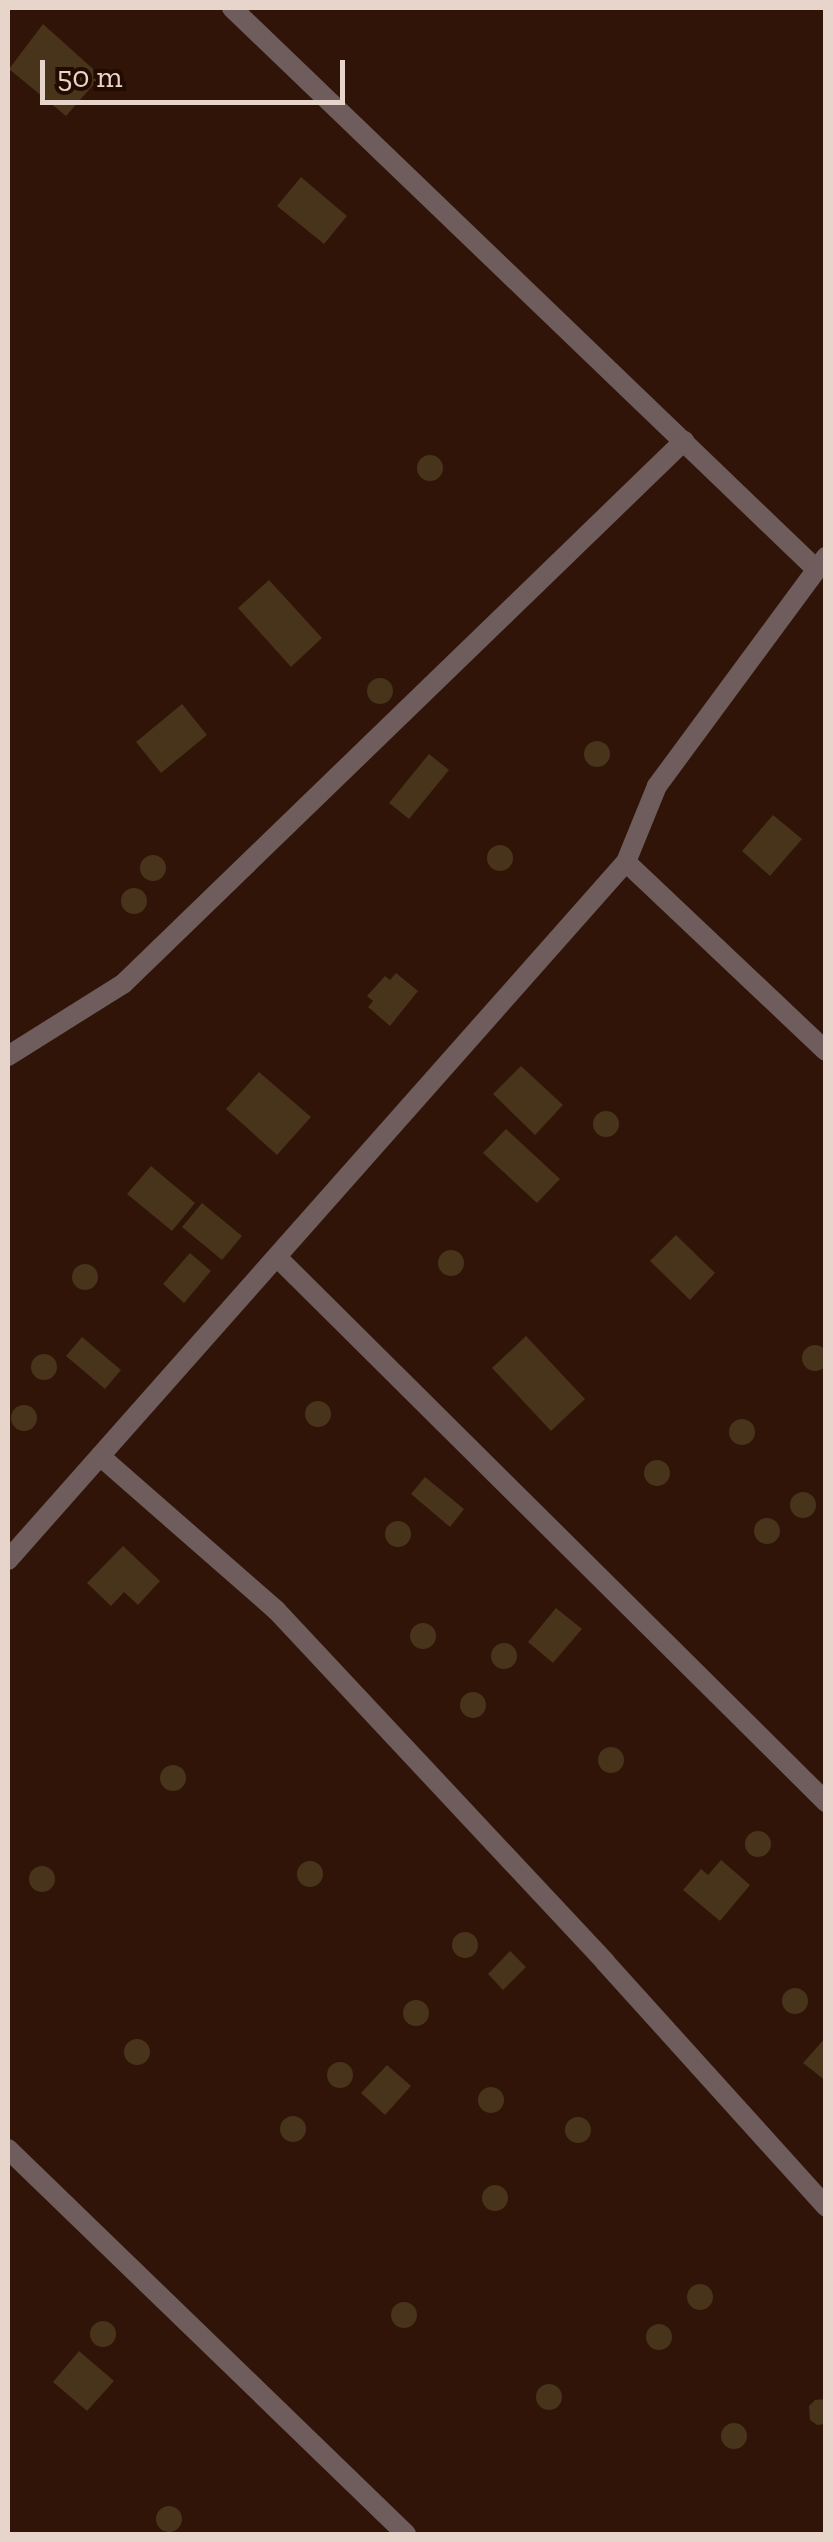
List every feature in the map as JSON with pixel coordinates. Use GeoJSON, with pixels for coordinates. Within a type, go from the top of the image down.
{"type":"FeatureCollection","features":[{"type":"Feature","properties":{"kind":"street"},"geometry":{"type":"LineString","coordinates":[[8,1560],[552,941],[626,862],[657,786],[820,562],[684,441],[232,8]]}},
{"type":"Feature","properties":{"kind":"street"},"geometry":{"type":"LineString","coordinates":[[8,1056],[123,984],[684,441]]}},
{"type":"Feature","properties":{"kind":"street"},"geometry":{"type":"LineString","coordinates":[[626,862],[826,1051]]}},
{"type":"Feature","properties":{"kind":"street"},"geometry":{"type":"LineString","coordinates":[[277,1256],[826,1802]]}},
{"type":"Feature","properties":{"kind":"street"},"geometry":{"type":"LineString","coordinates":[[100,1456],[276,1610],[605,1962],[826,2208]]}},
{"type":"Feature","properties":{"kind":"street"},"geometry":{"type":"LineString","coordinates":[[8,2150],[406,2534]]}},
{"type":"Feature","properties":{"kind":"building"},"geometry":{"type":"Polygon","coordinates":[[[43,24],[101,76],[66,116],[9,69],[43,24]]]}},
{"type":"Feature","properties":{"kind":"building"},"geometry":{"type":"Polygon","coordinates":[[[301,177],[347,216],[324,244],[277,206],[301,177]]]}},
{"type":"Feature","properties":{"kind":"building"},"geometry":{"type":"Polygon","coordinates":[[[430,455],[439,459],[443,468],[439,477],[430,481],[421,477],[417,468],[421,459],[430,455]]]}},
{"type":"Feature","properties":{"kind":"building"},"geometry":{"type":"Polygon","coordinates":[[[269,580],[322,638],[291,667],[238,608],[269,580]]]}},
{"type":"Feature","properties":{"kind":"building"},"geometry":{"type":"Polygon","coordinates":[[[380,678],[389,682],[393,691],[389,700],[380,704],[371,700],[367,691],[371,682],[380,678]]]}},
{"type":"Feature","properties":{"kind":"building"},"geometry":{"type":"Polygon","coordinates":[[[182,704],[207,735],[161,773],[136,742],[182,704]]]}},
{"type":"Feature","properties":{"kind":"building"},"geometry":{"type":"Polygon","coordinates":[[[597,741],[606,745],[610,754],[606,763],[597,767],[588,763],[584,754],[588,745],[597,741]]]}},
{"type":"Feature","properties":{"kind":"building"},"geometry":{"type":"Polygon","coordinates":[[[429,754],[449,770],[409,819],[389,803],[429,754]]]}},
{"type":"Feature","properties":{"kind":"building"},"geometry":{"type":"Polygon","coordinates":[[[773,815],[802,839],[770,876],[742,851],[773,815]]]}},
{"type":"Feature","properties":{"kind":"building"},"geometry":{"type":"Polygon","coordinates":[[[500,845],[509,849],[513,858],[509,867],[500,871],[491,867],[487,858],[491,849],[500,845]]]}},
{"type":"Feature","properties":{"kind":"building"},"geometry":{"type":"Polygon","coordinates":[[[153,855],[162,859],[166,868],[162,877],[153,881],[144,877],[140,868],[144,859],[153,855]]]}},
{"type":"Feature","properties":{"kind":"building"},"geometry":{"type":"Polygon","coordinates":[[[134,888],[143,892],[147,901],[143,910],[134,914],[125,910],[121,901],[125,892],[134,888]]]}},
{"type":"Feature","properties":{"kind":"building"},"geometry":{"type":"Polygon","coordinates":[[[396,973],[418,991],[390,1026],[368,1007],[373,1001],[367,996],[385,976],[390,980],[396,973]]]}},
{"type":"Feature","properties":{"kind":"building"},"geometry":{"type":"Polygon","coordinates":[[[521,1066],[563,1105],[535,1135],[493,1094],[521,1066]]]}},
{"type":"Feature","properties":{"kind":"building"},"geometry":{"type":"Polygon","coordinates":[[[259,1072],[311,1117],[277,1155],[226,1109],[259,1072]]]}},
{"type":"Feature","properties":{"kind":"building"},"geometry":{"type":"Polygon","coordinates":[[[606,1111],[615,1115],[619,1124],[615,1133],[606,1137],[597,1133],[593,1124],[597,1115],[606,1111]]]}},
{"type":"Feature","properties":{"kind":"building"},"geometry":{"type":"Polygon","coordinates":[[[506,1129],[560,1179],[537,1203],[483,1153],[506,1129]]]}},
{"type":"Feature","properties":{"kind":"building"},"geometry":{"type":"Polygon","coordinates":[[[151,1166],[195,1203],[172,1231],[127,1194],[151,1166]]]}},
{"type":"Feature","properties":{"kind":"building"},"geometry":{"type":"Polygon","coordinates":[[[202,1203],[242,1236],[222,1260],[182,1227],[202,1203]]]}},
{"type":"Feature","properties":{"kind":"building"},"geometry":{"type":"Polygon","coordinates":[[[676,1235],[715,1273],[690,1300],[650,1261],[676,1235]]]}},
{"type":"Feature","properties":{"kind":"building"},"geometry":{"type":"Polygon","coordinates":[[[451,1250],[460,1254],[464,1263],[460,1272],[451,1276],[442,1272],[438,1263],[442,1254],[451,1250]]]}},
{"type":"Feature","properties":{"kind":"building"},"geometry":{"type":"Polygon","coordinates":[[[190,1253],[211,1271],[184,1303],[163,1284],[190,1253]]]}},
{"type":"Feature","properties":{"kind":"building"},"geometry":{"type":"Polygon","coordinates":[[[85,1264],[94,1268],[98,1277],[94,1286],[85,1290],[76,1286],[72,1277],[76,1268],[85,1264]]]}},
{"type":"Feature","properties":{"kind":"building"},"geometry":{"type":"Polygon","coordinates":[[[526,1336],[585,1399],[551,1431],[492,1368],[526,1336]]]}},
{"type":"Feature","properties":{"kind":"building"},"geometry":{"type":"Polygon","coordinates":[[[82,1337],[121,1370],[105,1389],[66,1356],[82,1337]]]}},
{"type":"Feature","properties":{"kind":"building"},"geometry":{"type":"Polygon","coordinates":[[[815,1345],[824,1349],[828,1358],[824,1367],[815,1371],[806,1367],[802,1358],[806,1349],[815,1345]]]}},
{"type":"Feature","properties":{"kind":"building"},"geometry":{"type":"Polygon","coordinates":[[[44,1354],[53,1358],[57,1367],[53,1376],[44,1380],[35,1376],[31,1367],[35,1358],[44,1354]]]}},
{"type":"Feature","properties":{"kind":"building"},"geometry":{"type":"Polygon","coordinates":[[[318,1401],[327,1405],[331,1414],[327,1423],[318,1427],[309,1423],[305,1414],[309,1405],[318,1401]]]}},
{"type":"Feature","properties":{"kind":"building"},"geometry":{"type":"Polygon","coordinates":[[[24,1405],[33,1409],[37,1418],[33,1427],[24,1431],[15,1427],[11,1418],[15,1409],[24,1405]]]}},
{"type":"Feature","properties":{"kind":"building"},"geometry":{"type":"Polygon","coordinates":[[[742,1419],[751,1423],[755,1432],[751,1441],[742,1445],[733,1441],[729,1432],[733,1423],[742,1419]]]}},
{"type":"Feature","properties":{"kind":"building"},"geometry":{"type":"Polygon","coordinates":[[[657,1460],[666,1464],[670,1473],[666,1482],[657,1486],[648,1482],[644,1473],[648,1464],[657,1460]]]}},
{"type":"Feature","properties":{"kind":"building"},"geometry":{"type":"Polygon","coordinates":[[[425,1477],[464,1509],[450,1527],[411,1494],[425,1477]]]}},
{"type":"Feature","properties":{"kind":"building"},"geometry":{"type":"Polygon","coordinates":[[[803,1492],[812,1496],[816,1505],[812,1514],[803,1518],[794,1514],[790,1505],[794,1496],[803,1492]]]}},
{"type":"Feature","properties":{"kind":"building"},"geometry":{"type":"Polygon","coordinates":[[[767,1518],[776,1522],[780,1531],[776,1540],[767,1544],[758,1540],[754,1531],[758,1522],[767,1518]]]}},
{"type":"Feature","properties":{"kind":"building"},"geometry":{"type":"Polygon","coordinates":[[[398,1521],[407,1525],[411,1534],[407,1543],[398,1547],[389,1543],[385,1534],[389,1525],[398,1521]]]}},
{"type":"Feature","properties":{"kind":"building"},"geometry":{"type":"Polygon","coordinates":[[[123,1546],[160,1581],[138,1605],[124,1592],[111,1606],[87,1583],[123,1546]]]}},
{"type":"Feature","properties":{"kind":"building"},"geometry":{"type":"Polygon","coordinates":[[[556,1608],[582,1629],[553,1663],[528,1642],[556,1608]]]}},
{"type":"Feature","properties":{"kind":"building"},"geometry":{"type":"Polygon","coordinates":[[[423,1623],[432,1627],[436,1636],[432,1645],[423,1649],[414,1645],[410,1636],[414,1627],[423,1623]]]}},
{"type":"Feature","properties":{"kind":"building"},"geometry":{"type":"Polygon","coordinates":[[[504,1643],[513,1647],[517,1656],[513,1665],[504,1669],[495,1665],[491,1656],[495,1647],[504,1643]]]}},
{"type":"Feature","properties":{"kind":"building"},"geometry":{"type":"Polygon","coordinates":[[[473,1692],[482,1696],[486,1705],[482,1714],[473,1718],[464,1714],[460,1705],[464,1696],[473,1692]]]}},
{"type":"Feature","properties":{"kind":"building"},"geometry":{"type":"Polygon","coordinates":[[[611,1747],[620,1751],[624,1760],[620,1769],[611,1773],[602,1769],[598,1760],[602,1751],[611,1747]]]}},
{"type":"Feature","properties":{"kind":"building"},"geometry":{"type":"Polygon","coordinates":[[[173,1765],[182,1769],[186,1778],[182,1787],[173,1791],[164,1787],[160,1778],[164,1769],[173,1765]]]}},
{"type":"Feature","properties":{"kind":"building"},"geometry":{"type":"Polygon","coordinates":[[[758,1831],[767,1835],[771,1844],[767,1853],[758,1857],[749,1853],[745,1844],[749,1835],[758,1831]]]}},
{"type":"Feature","properties":{"kind":"building"},"geometry":{"type":"Polygon","coordinates":[[[721,1860],[750,1885],[720,1921],[683,1890],[701,1869],[708,1875],[721,1860]]]}},
{"type":"Feature","properties":{"kind":"building"},"geometry":{"type":"Polygon","coordinates":[[[310,1861],[319,1865],[323,1874],[319,1883],[310,1887],[301,1883],[297,1874],[301,1865],[310,1861]]]}},
{"type":"Feature","properties":{"kind":"building"},"geometry":{"type":"Polygon","coordinates":[[[42,1866],[51,1870],[55,1879],[51,1888],[42,1892],[33,1888],[29,1879],[33,1870],[42,1866]]]}},
{"type":"Feature","properties":{"kind":"building"},"geometry":{"type":"Polygon","coordinates":[[[465,1932],[474,1936],[478,1945],[474,1954],[465,1958],[456,1954],[452,1945],[456,1936],[465,1932]]]}},
{"type":"Feature","properties":{"kind":"building"},"geometry":{"type":"Polygon","coordinates":[[[510,1951],[526,1967],[503,1990],[488,1974],[510,1951]]]}},
{"type":"Feature","properties":{"kind":"building"},"geometry":{"type":"Polygon","coordinates":[[[795,1988],[804,1992],[808,2001],[804,2010],[795,2014],[786,2010],[782,2001],[786,1992],[795,1988]]]}},
{"type":"Feature","properties":{"kind":"building"},"geometry":{"type":"Polygon","coordinates":[[[416,2000],[425,2004],[429,2013],[425,2022],[416,2026],[407,2022],[403,2013],[407,2004],[416,2000]]]}},
{"type":"Feature","properties":{"kind":"building"},"geometry":{"type":"Polygon","coordinates":[[[826,2037],[826,2081],[803,2063],[826,2037]]]}},
{"type":"Feature","properties":{"kind":"building"},"geometry":{"type":"Polygon","coordinates":[[[137,2039],[146,2043],[150,2052],[146,2061],[137,2065],[128,2061],[124,2052],[128,2043],[137,2039]]]}},
{"type":"Feature","properties":{"kind":"building"},"geometry":{"type":"Polygon","coordinates":[[[340,2062],[349,2066],[353,2075],[349,2084],[340,2088],[331,2084],[327,2075],[331,2066],[340,2062]]]}},
{"type":"Feature","properties":{"kind":"building"},"geometry":{"type":"Polygon","coordinates":[[[387,2065],[411,2086],[385,2115],[361,2093],[387,2065]]]}},
{"type":"Feature","properties":{"kind":"building"},"geometry":{"type":"Polygon","coordinates":[[[491,2087],[500,2091],[504,2100],[500,2109],[491,2113],[482,2109],[478,2100],[482,2091],[491,2087]]]}},
{"type":"Feature","properties":{"kind":"building"},"geometry":{"type":"Polygon","coordinates":[[[293,2116],[302,2120],[306,2129],[302,2138],[293,2142],[284,2138],[280,2129],[284,2120],[293,2116]]]}},
{"type":"Feature","properties":{"kind":"building"},"geometry":{"type":"Polygon","coordinates":[[[578,2117],[587,2121],[591,2130],[587,2139],[578,2143],[569,2139],[565,2130],[569,2121],[578,2117]]]}},
{"type":"Feature","properties":{"kind":"building"},"geometry":{"type":"Polygon","coordinates":[[[495,2185],[504,2189],[508,2198],[504,2207],[495,2211],[486,2207],[482,2198],[486,2189],[495,2185]]]}},
{"type":"Feature","properties":{"kind":"building"},"geometry":{"type":"Polygon","coordinates":[[[700,2284],[709,2288],[713,2297],[709,2306],[700,2310],[691,2306],[687,2297],[691,2288],[700,2284]]]}},
{"type":"Feature","properties":{"kind":"building"},"geometry":{"type":"Polygon","coordinates":[[[404,2302],[413,2306],[417,2315],[413,2324],[404,2328],[395,2324],[391,2315],[395,2306],[404,2302]]]}},
{"type":"Feature","properties":{"kind":"building"},"geometry":{"type":"Polygon","coordinates":[[[103,2321],[112,2325],[116,2334],[112,2343],[103,2347],[94,2343],[90,2334],[94,2325],[103,2321]]]}},
{"type":"Feature","properties":{"kind":"building"},"geometry":{"type":"Polygon","coordinates":[[[659,2324],[668,2328],[672,2337],[668,2346],[659,2350],[650,2346],[646,2337],[650,2328],[659,2324]]]}},
{"type":"Feature","properties":{"kind":"building"},"geometry":{"type":"Polygon","coordinates":[[[79,2351],[114,2381],[87,2411],[53,2382],[79,2351]]]}},
{"type":"Feature","properties":{"kind":"building"},"geometry":{"type":"Polygon","coordinates":[[[549,2384],[558,2388],[562,2397],[558,2406],[549,2410],[540,2406],[536,2397],[540,2388],[549,2384]]]}},
{"type":"Feature","properties":{"kind":"building"},"geometry":{"type":"Polygon","coordinates":[[[826,2399],[826,2424],[817,2425],[810,2420],[809,2406],[815,2400],[826,2399]]]}},
{"type":"Feature","properties":{"kind":"building"},"geometry":{"type":"Polygon","coordinates":[[[734,2423],[743,2427],[747,2436],[743,2445],[734,2449],[725,2445],[721,2436],[725,2427],[734,2423]]]}},
{"type":"Feature","properties":{"kind":"building"},"geometry":{"type":"Polygon","coordinates":[[[169,2506],[178,2510],[182,2519],[178,2528],[169,2532],[160,2528],[156,2519],[160,2510],[169,2506]]]}}]}
